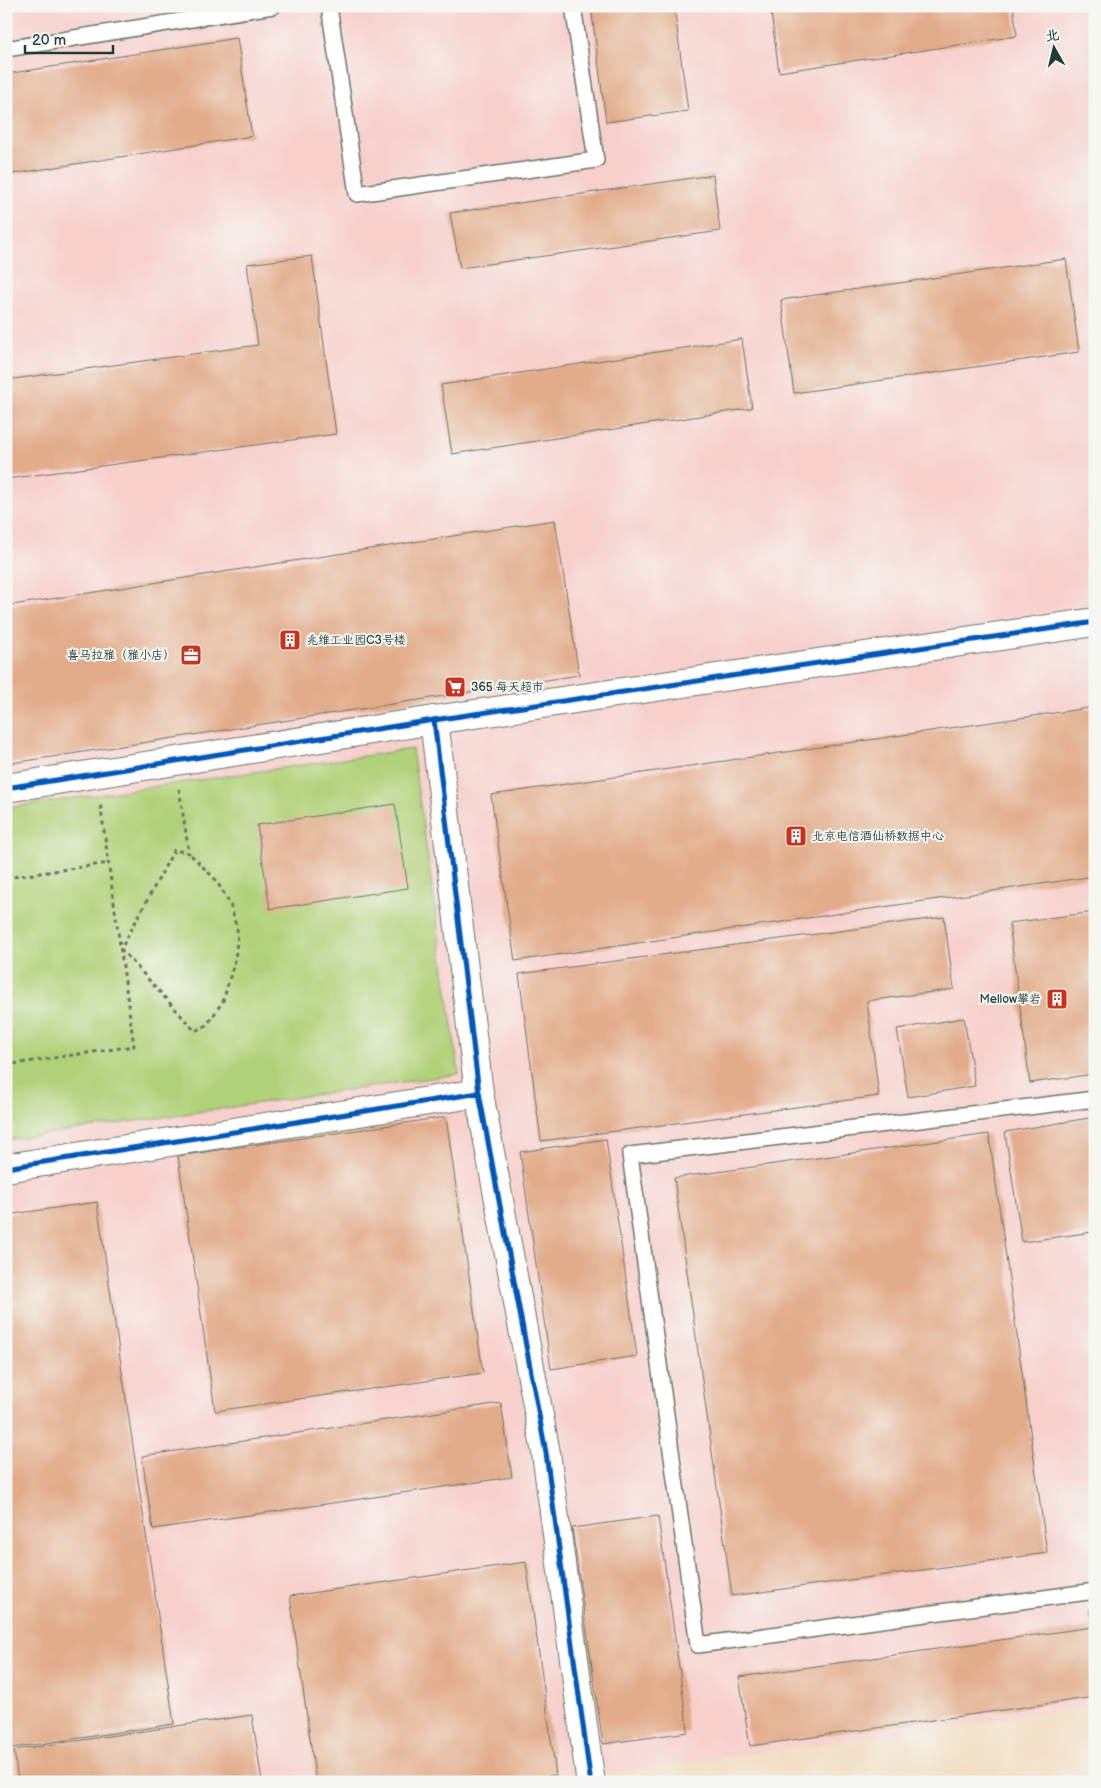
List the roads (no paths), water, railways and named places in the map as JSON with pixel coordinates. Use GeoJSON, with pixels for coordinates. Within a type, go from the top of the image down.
{"type":"FeatureCollection","features":[{"type":"Feature","properties":{"kind":"street"},"geometry":{"type":"LineString","coordinates":[[6,788],[434,720],[1095,622]]}},
{"type":"Feature","properties":{"kind":"street"},"geometry":{"type":"LineString","coordinates":[[434,720],[479,1093],[546,1453],[590,1777]]}},
{"type":"Feature","properties":{"kind":"street"},"geometry":{"type":"LineString","coordinates":[[6,1168],[479,1093]]}},
{"type":"Feature","properties":{"kind":"lane"},"geometry":{"type":"LineString","coordinates":[[6,49],[273,6]]}},
{"type":"Feature","properties":{"kind":"lane"},"geometry":{"type":"LineString","coordinates":[[329,6],[357,194],[596,160],[573,6]]}},
{"type":"Feature","properties":{"kind":"lane"},"geometry":{"type":"LineString","coordinates":[[1095,1099],[630,1156],[698,1645],[1095,1591]]}},
{"type":"Feature","properties":{"kind":"place","name":"兆维工业园C3号楼"},"geometry":{"type":"Point","coordinates":[290,640]}},
{"type":"Feature","properties":{"kind":"place","name":"喜马拉雅（雅小店）"},"geometry":{"type":"Point","coordinates":[191,655]}},
{"type":"Feature","properties":{"kind":"place","name":"365 每天超市"},"geometry":{"type":"Point","coordinates":[455,687]}},
{"type":"Feature","properties":{"kind":"place","name":"北京电信酒仙桥数据中心"},"geometry":{"type":"Point","coordinates":[796,836]}},
{"type":"Feature","properties":{"kind":"place","name":"Mellow攀岩"},"geometry":{"type":"Point","coordinates":[1057,999]}}]}
